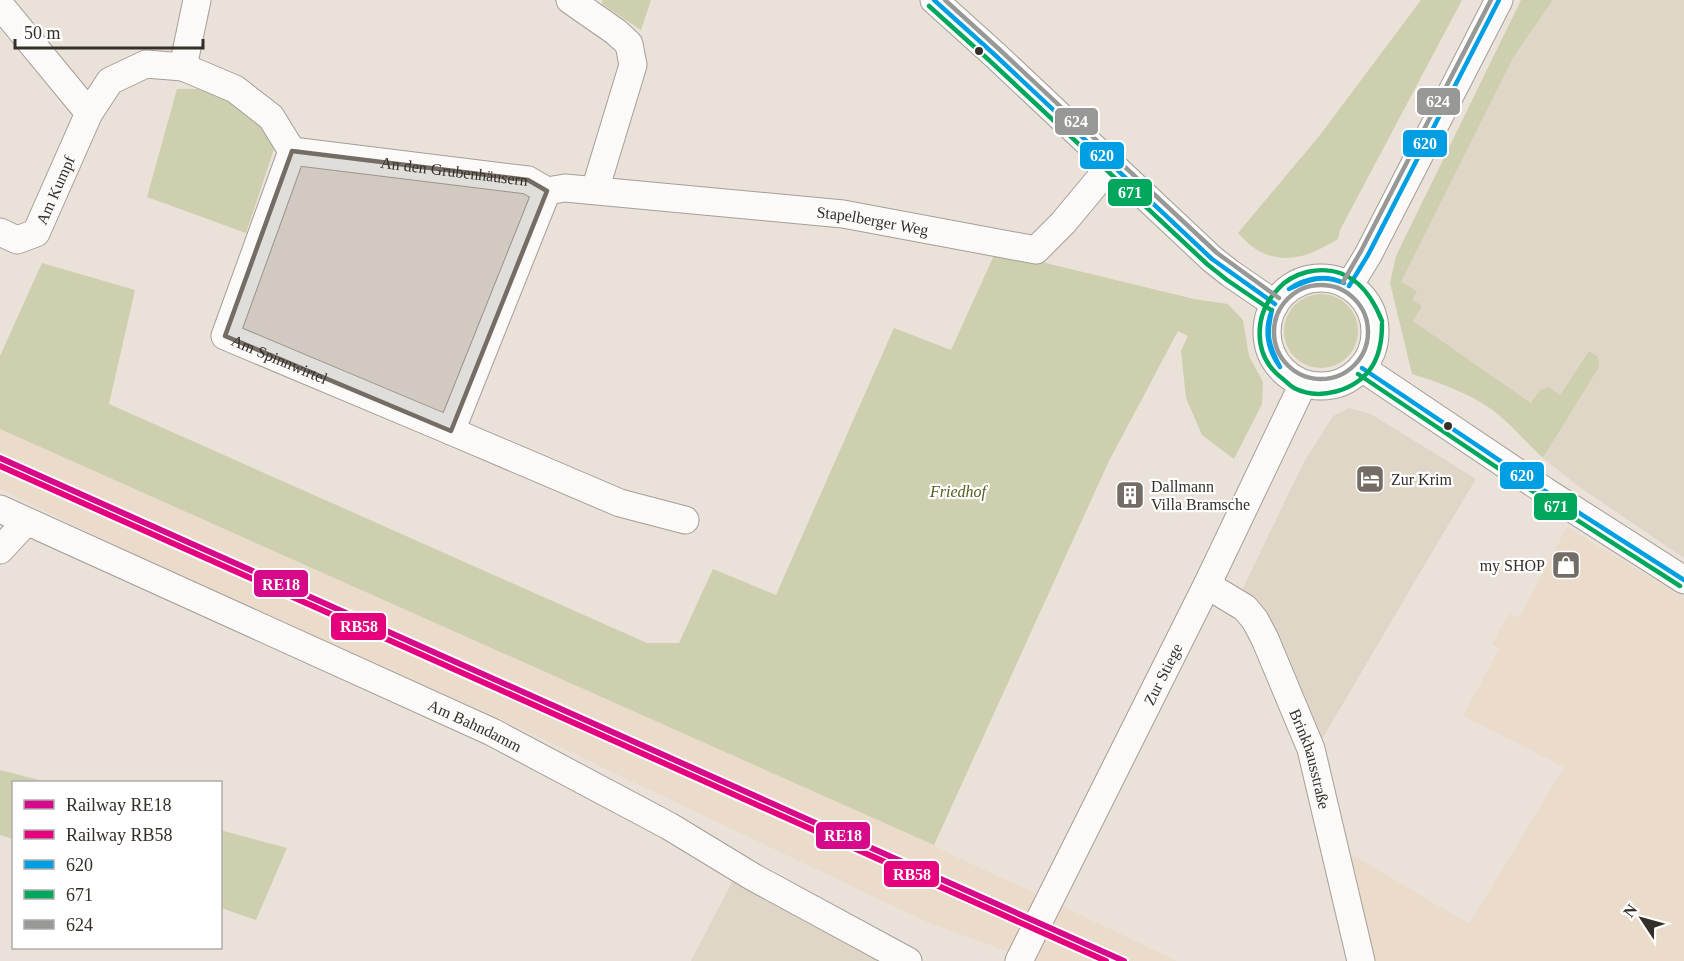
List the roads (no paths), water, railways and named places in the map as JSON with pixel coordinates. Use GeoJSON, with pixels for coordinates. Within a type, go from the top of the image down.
{"type":"FeatureCollection","features":[{"type":"Feature","properties":{"kind":"street"},"geometry":{"type":"LineString","coordinates":[[198,0],[183,67],[235,89],[271,117],[292,151]]}},
{"type":"Feature","properties":{"kind":"street"},"geometry":{"type":"LineString","coordinates":[[570,0],[616,32],[629,45],[633,64],[595,190]]}},
{"type":"Feature","properties":{"kind":"street"},"geometry":{"type":"LineString","coordinates":[[934,0],[1212,259],[1275,304]]}},
{"type":"Feature","properties":{"kind":"street"},"geometry":{"type":"LineString","coordinates":[[1349,286],[1368,255],[1499,0]]}},
{"type":"Feature","properties":{"kind":"street"},"geometry":{"type":"LineString","coordinates":[[0,5],[88,113]]}},
{"type":"Feature","properties":{"kind":"street","name":"Am Kumpf"},"geometry":{"type":"LineString","coordinates":[[0,232],[17,240],[36,233],[88,113],[110,81],[146,64],[183,67]]}},
{"type":"Feature","properties":{"kind":"street","name":"An den Grubenhäusern"},"geometry":{"type":"LineString","coordinates":[[292,151],[528,180],[547,192],[566,188],[595,190]]}},
{"type":"Feature","properties":{"kind":"street","name":"Am Spinnwirtel"},"geometry":{"type":"LineString","coordinates":[[292,151],[225,336],[620,503],[685,520]]}},
{"type":"Feature","properties":{"kind":"street","name":"Stapelberger Weg"},"geometry":{"type":"LineString","coordinates":[[595,190],[843,214],[1035,250],[1063,223],[1112,164]]}},
{"type":"Feature","properties":{"kind":"street"},"geometry":{"type":"LineString","coordinates":[[451,431],[547,192]]}},
{"type":"Feature","properties":{"kind":"street"},"geometry":{"type":"LineString","coordinates":[[1318,278],[1334,279],[1349,286],[1362,296],[1375,324],[1375,340],[1371,355],[1362,368],[1350,378],[1335,385],[1319,387],[1303,384],[1288,376],[1276,364],[1269,349],[1266,332],[1269,315],[1277,300],[1288,288],[1303,281],[1318,278]]}},
{"type":"Feature","properties":{"kind":"street"},"geometry":{"type":"LineString","coordinates":[[1362,368],[1545,491],[1684,580]]}},
{"type":"Feature","properties":{"kind":"street","name":"Zur Stiege"},"geometry":{"type":"LineString","coordinates":[[1018,961],[1207,585],[1303,384]]}},
{"type":"Feature","properties":{"kind":"street","name":"Am Bahndamm"},"geometry":{"type":"LineString","coordinates":[[0,509],[492,732],[669,826],[753,878],[909,961]]}},
{"type":"Feature","properties":{"kind":"street"},"geometry":{"type":"LineString","coordinates":[[0,550],[26,522]]}},
{"type":"Feature","properties":{"kind":"street","name":"Brinkhausstraße"},"geometry":{"type":"LineString","coordinates":[[1207,585],[1245,608],[1255,620],[1311,749],[1361,961]]}},
{"type":"Feature","properties":{"kind":"rail line","name":"RE18"},"geometry":{"type":"LineString","coordinates":[[0,458],[1124,961]]}},
{"type":"Feature","properties":{"kind":"rail line","name":"RB58"},"geometry":{"type":"LineString","coordinates":[[0,466],[1106,961]]}},
{"type":"Feature","properties":{"kind":"place","name":"Zur Krim"},"geometry":{"type":"Point","coordinates":[1370,479]}},
{"type":"Feature","properties":{"kind":"place","name":"Dallmann Villa Bramsche"},"geometry":{"type":"Point","coordinates":[1130,495]}},
{"type":"Feature","properties":{"kind":"place","name":"my SHOP"},"geometry":{"type":"Point","coordinates":[1566,565]}},
{"type":"Feature","properties":{"kind":"park label","name":"Friedhof"},"geometry":{"type":"Point","coordinates":[958,491]}}]}
